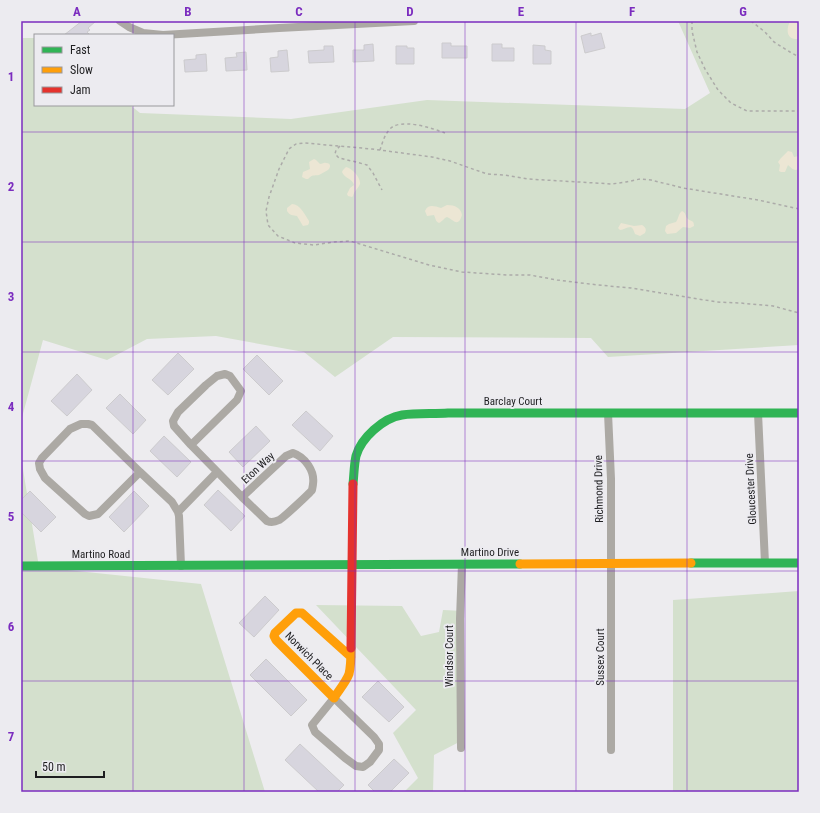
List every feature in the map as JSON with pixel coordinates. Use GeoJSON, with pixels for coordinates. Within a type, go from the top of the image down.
{"type":"FeatureCollection","features":[{"type":"Feature","properties":{"kind":"street"},"geometry":{"type":"LineString","coordinates":[[120,21],[143,33],[152,34]]}},
{"type":"Feature","properties":{"kind":"street"},"geometry":{"type":"LineString","coordinates":[[174,34],[414,21]]}},
{"type":"Feature","properties":{"kind":"street","name":"Eton Way"},"geometry":{"type":"LineString","coordinates":[[191,445],[238,400],[241,391],[230,376],[225,374],[217,376],[206,385],[178,412],[173,421],[174,426],[191,445],[242,497],[272,523],[281,520],[312,490],[314,479],[310,468],[298,454],[293,453],[286,456],[242,497]]}},
{"type":"Feature","properties":{"kind":"street","name":"Barclay Court"},"geometry":{"type":"LineString","coordinates":[[352,565],[353,483],[356,456],[369,434],[385,421],[401,415],[448,413],[799,413]]}},
{"type":"Feature","properties":{"kind":"street","name":"Richmond Drive"},"geometry":{"type":"LineString","coordinates":[[608,413],[611,479],[611,564]]}},
{"type":"Feature","properties":{"kind":"street","name":"Gloucester Drive"},"geometry":{"type":"LineString","coordinates":[[758,413],[765,563]]}},
{"type":"Feature","properties":{"kind":"street"},"geometry":{"type":"LineString","coordinates":[[140,472],[98,514],[89,516],[45,478],[40,469],[39,463],[70,429],[81,424],[92,425],[172,502],[179,516],[182,566]]}},
{"type":"Feature","properties":{"kind":"street"},"geometry":{"type":"LineString","coordinates":[[178,512],[217,472]]}},
{"type":"Feature","properties":{"kind":"street","name":"Martino Drive"},"geometry":{"type":"LineString","coordinates":[[182,566],[799,563]]}},
{"type":"Feature","properties":{"kind":"street","name":"Windsor Court"},"geometry":{"type":"LineString","coordinates":[[461,748],[460,619],[462,564]]}},
{"type":"Feature","properties":{"kind":"street","name":"Sussex Court"},"geometry":{"type":"LineString","coordinates":[[611,564],[611,750]]}},
{"type":"Feature","properties":{"kind":"street","name":"Norwich Place"},"geometry":{"type":"LineString","coordinates":[[351,657],[302,613],[296,613],[275,633],[274,636],[276,640],[334,698],[374,737],[379,744],[379,750],[370,762],[362,767],[356,766],[345,758],[315,732],[312,726],[334,698],[349,673],[351,657],[352,628],[352,565]]}},
{"type":"Feature","properties":{"kind":"street","name":"Martino Road"},"geometry":{"type":"LineString","coordinates":[[21,566],[182,566]]}},
{"type":"Feature","properties":{"kind":"path"},"geometry":{"type":"LineString","coordinates":[[692,21],[692,31],[697,52],[705,69],[718,90],[731,103],[746,111],[799,111]]}},
{"type":"Feature","properties":{"kind":"path"},"geometry":{"type":"LineString","coordinates":[[751,21],[765,32],[774,42],[799,56]]}},
{"type":"Feature","properties":{"kind":"path"},"geometry":{"type":"LineString","coordinates":[[380,150],[389,130],[395,125],[406,124],[435,129],[445,133]]}},
{"type":"Feature","properties":{"kind":"path"},"geometry":{"type":"LineString","coordinates":[[799,209],[758,200],[683,188],[650,180],[640,179],[612,184],[528,179],[487,174],[450,161],[432,157],[305,142],[296,144],[289,149],[269,197],[266,211],[268,224],[278,236],[295,243],[314,245],[350,241],[429,265],[462,272],[530,275],[557,280],[631,288],[717,302],[773,306],[799,313]]}},
{"type":"Feature","properties":{"kind":"path"},"geometry":{"type":"LineString","coordinates":[[340,146],[336,150],[335,154],[339,158],[367,165],[382,190]]}},
{"type":"Feature","properties":{"kind":"green space"},"geometry":{"type":"Polygon","coordinates":[[[678,21],[799,21],[799,345],[608,357],[591,338],[393,337],[335,377],[304,352],[216,336],[147,339],[107,360],[43,340],[21,421],[21,46],[23,38],[34,38],[34,106],[131,106],[140,113],[291,119],[427,100],[685,109],[710,93],[678,21]]]}},
{"type":"Feature","properties":{"kind":"green space"},"geometry":{"type":"Polygon","coordinates":[[[21,457],[39,567],[201,584],[265,792],[21,792],[21,457]]]}},
{"type":"Feature","properties":{"kind":"green space"},"geometry":{"type":"Polygon","coordinates":[[[799,591],[799,792],[673,792],[673,600],[799,591]]]}},
{"type":"Feature","properties":{"kind":"green space"},"geometry":{"type":"Polygon","coordinates":[[[316,605],[402,606],[421,636],[439,632],[443,610],[464,611],[465,739],[434,755],[433,792],[404,792],[418,778],[393,733],[416,710],[316,605]]]}},
{"type":"Feature","properties":{"kind":"sand"},"geometry":{"type":"Polygon","coordinates":[[[790,21],[799,21],[799,39],[792,38],[788,34],[790,21]]]}},
{"type":"Feature","properties":{"kind":"sand"},"geometry":{"type":"Polygon","coordinates":[[[788,151],[792,152],[794,157],[799,156],[798,168],[795,170],[788,165],[785,172],[781,172],[779,171],[780,165],[778,162],[788,151]]]}},
{"type":"Feature","properties":{"kind":"sand"},"geometry":{"type":"Polygon","coordinates":[[[314,159],[320,164],[329,164],[329,169],[308,179],[302,177],[303,172],[310,169],[309,162],[314,159]]]}},
{"type":"Feature","properties":{"kind":"sand"},"geometry":{"type":"Polygon","coordinates":[[[346,167],[351,169],[356,174],[360,182],[352,197],[348,196],[347,194],[350,188],[354,185],[342,172],[346,167]]]}},
{"type":"Feature","properties":{"kind":"sand"},"geometry":{"type":"Polygon","coordinates":[[[292,204],[295,204],[302,210],[309,221],[308,225],[303,226],[297,216],[288,213],[287,208],[292,204]]]}},
{"type":"Feature","properties":{"kind":"sand"},"geometry":{"type":"Polygon","coordinates":[[[447,205],[455,206],[460,210],[462,215],[459,221],[456,222],[447,217],[439,223],[436,221],[434,215],[427,216],[425,211],[428,207],[434,206],[441,208],[447,205]]]}},
{"type":"Feature","properties":{"kind":"sand"},"geometry":{"type":"Polygon","coordinates":[[[682,211],[688,219],[693,221],[694,226],[690,228],[683,227],[676,233],[667,234],[665,231],[666,226],[676,222],[682,211]]]}},
{"type":"Feature","properties":{"kind":"sand"},"geometry":{"type":"Polygon","coordinates":[[[621,223],[634,226],[642,225],[646,232],[640,236],[635,234],[631,227],[620,230],[618,228],[621,223]]]}},
{"type":"Feature","properties":{"kind":"building"},"geometry":{"type":"Polygon","coordinates":[[[82,21],[96,21],[88,28],[90,30],[87,32],[89,34],[65,34],[82,21]]]}},
{"type":"Feature","properties":{"kind":"building"},"geometry":{"type":"Polygon","coordinates":[[[591,33],[591,36],[601,33],[605,48],[585,53],[581,36],[591,33]]]}},
{"type":"Feature","properties":{"kind":"building"},"geometry":{"type":"Polygon","coordinates":[[[442,43],[451,43],[451,46],[467,46],[467,58],[442,58],[442,43]]]}},
{"type":"Feature","properties":{"kind":"building"},"geometry":{"type":"Polygon","coordinates":[[[373,44],[374,61],[353,62],[353,50],[364,50],[364,45],[373,44]]]}},
{"type":"Feature","properties":{"kind":"building"},"geometry":{"type":"Polygon","coordinates":[[[492,44],[502,44],[502,48],[514,48],[514,61],[492,61],[492,44]]]}},
{"type":"Feature","properties":{"kind":"building"},"geometry":{"type":"Polygon","coordinates":[[[533,45],[545,46],[545,50],[551,51],[551,64],[533,64],[533,45]]]}},
{"type":"Feature","properties":{"kind":"building"},"geometry":{"type":"Polygon","coordinates":[[[324,46],[333,46],[334,62],[309,63],[308,51],[324,50],[324,46]]]}},
{"type":"Feature","properties":{"kind":"building"},"geometry":{"type":"Polygon","coordinates":[[[396,46],[407,46],[407,48],[414,48],[414,64],[396,64],[396,46]]]}},
{"type":"Feature","properties":{"kind":"building"},"geometry":{"type":"Polygon","coordinates":[[[287,50],[289,71],[271,72],[270,58],[278,57],[278,51],[287,50]]]}},
{"type":"Feature","properties":{"kind":"building"},"geometry":{"type":"Polygon","coordinates":[[[246,52],[247,70],[226,71],[225,58],[237,57],[236,53],[246,52]]]}},
{"type":"Feature","properties":{"kind":"building"},"geometry":{"type":"Polygon","coordinates":[[[206,54],[207,71],[185,72],[184,60],[196,59],[196,55],[206,54]]]}},
{"type":"Feature","properties":{"kind":"building"},"geometry":{"type":"Polygon","coordinates":[[[178,353],[194,369],[168,395],[152,380],[178,353]]]}},
{"type":"Feature","properties":{"kind":"building"},"geometry":{"type":"Polygon","coordinates":[[[257,355],[283,381],[269,395],[243,369],[257,355]]]}},
{"type":"Feature","properties":{"kind":"building"},"geometry":{"type":"Polygon","coordinates":[[[77,374],[92,390],[67,416],[51,401],[77,374]]]}},
{"type":"Feature","properties":{"kind":"building"},"geometry":{"type":"Polygon","coordinates":[[[120,394],[146,420],[133,434],[106,408],[120,394]]]}},
{"type":"Feature","properties":{"kind":"building"},"geometry":{"type":"Polygon","coordinates":[[[306,411],[333,436],[320,451],[292,425],[306,411]]]}},
{"type":"Feature","properties":{"kind":"building"},"geometry":{"type":"Polygon","coordinates":[[[256,426],[270,441],[243,467],[229,452],[256,426]]]}},
{"type":"Feature","properties":{"kind":"building"},"geometry":{"type":"Polygon","coordinates":[[[164,436],[191,462],[177,477],[150,451],[164,436]]]}},
{"type":"Feature","properties":{"kind":"building"},"geometry":{"type":"Polygon","coordinates":[[[218,490],[245,516],[231,531],[204,505],[218,490]]]}},
{"type":"Feature","properties":{"kind":"building"},"geometry":{"type":"Polygon","coordinates":[[[30,491],[56,517],[41,532],[21,512],[21,500],[30,491]]]}},
{"type":"Feature","properties":{"kind":"building"},"geometry":{"type":"Polygon","coordinates":[[[134,491],[149,506],[124,532],[109,517],[134,491]]]}},
{"type":"Feature","properties":{"kind":"building"},"geometry":{"type":"Polygon","coordinates":[[[265,596],[279,610],[254,637],[239,623],[265,596]]]}},
{"type":"Feature","properties":{"kind":"building"},"geometry":{"type":"Polygon","coordinates":[[[266,659],[307,700],[291,716],[250,675],[266,659]]]}},
{"type":"Feature","properties":{"kind":"building"},"geometry":{"type":"Polygon","coordinates":[[[378,681],[404,707],[389,722],[362,697],[378,681]]]}},
{"type":"Feature","properties":{"kind":"building"},"geometry":{"type":"Polygon","coordinates":[[[300,744],[344,785],[337,792],[319,792],[285,760],[300,744]]]}},
{"type":"Feature","properties":{"kind":"building"},"geometry":{"type":"Polygon","coordinates":[[[394,759],[409,773],[390,792],[375,792],[368,785],[394,759]]]}},
{"type":"Feature","properties":{"kind":"traffic: fast"},"geometry":{"type":"LineString","coordinates":[[353,484],[356,456],[363,442],[380,425],[388,420],[402,415],[448,413],[799,413]]}},
{"type":"Feature","properties":{"kind":"traffic: fast"},"geometry":{"type":"LineString","coordinates":[[691,563],[799,563]]}},
{"type":"Feature","properties":{"kind":"traffic: fast"},"geometry":{"type":"LineString","coordinates":[[21,566],[520,564]]}},
{"type":"Feature","properties":{"kind":"traffic: slow"},"geometry":{"type":"LineString","coordinates":[[520,564],[691,563]]}},
{"type":"Feature","properties":{"kind":"traffic: slow"},"geometry":{"type":"LineString","coordinates":[[351,648],[351,654],[351,658],[351,664],[349,674],[334,698],[276,640],[274,636],[275,633],[296,613],[302,613],[351,657]]}},
{"type":"Feature","properties":{"kind":"traffic: jam"},"geometry":{"type":"LineString","coordinates":[[351,648],[353,484]]}}]}
